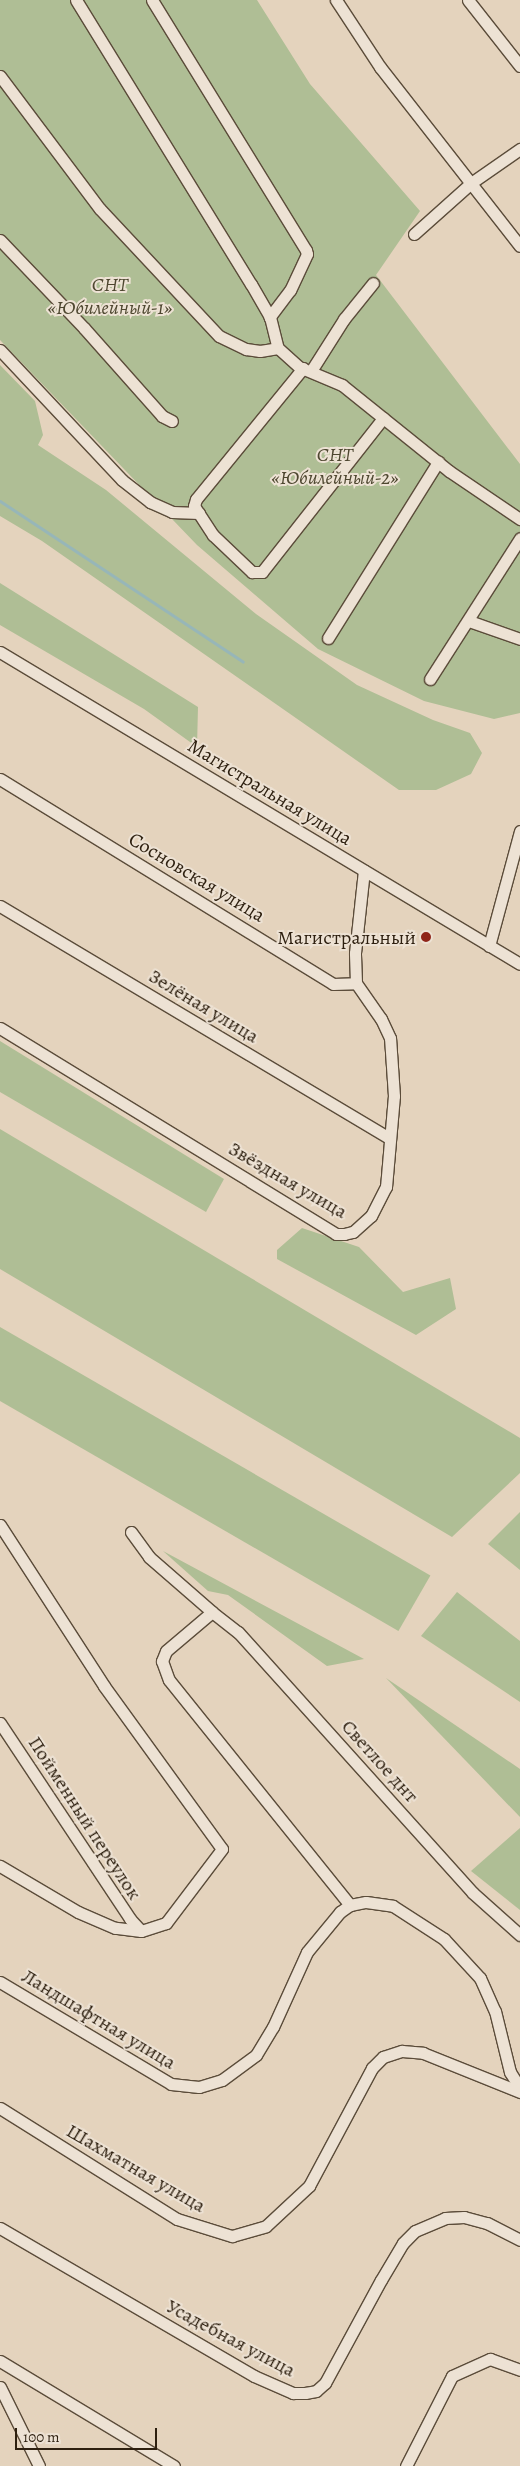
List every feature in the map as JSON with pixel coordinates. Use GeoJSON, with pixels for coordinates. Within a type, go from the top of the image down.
{"type":"FeatureCollection","features":[{"type":"Feature","properties":{"kind":"street"},"geometry":{"type":"LineString","coordinates":[[76,0],[270,317],[278,348],[307,370],[342,385],[438,462],[520,519]]}},
{"type":"Feature","properties":{"kind":"street"},"geometry":{"type":"LineString","coordinates":[[152,0],[306,250],[307,254],[290,290],[270,317]]}},
{"type":"Feature","properties":{"kind":"street"},"geometry":{"type":"LineString","coordinates":[[336,0],[380,67],[520,246]]}},
{"type":"Feature","properties":{"kind":"street"},"geometry":{"type":"LineString","coordinates":[[468,0],[520,66]]}},
{"type":"Feature","properties":{"kind":"street"},"geometry":{"type":"LineString","coordinates":[[0,76],[100,209],[219,336],[246,348],[260,351],[278,348]]}},
{"type":"Feature","properties":{"kind":"street"},"geometry":{"type":"LineString","coordinates":[[414,234],[471,183],[520,149]]}},
{"type":"Feature","properties":{"kind":"street"},"geometry":{"type":"LineString","coordinates":[[0,240],[84,328],[162,416],[172,421]]}},
{"type":"Feature","properties":{"kind":"street"},"geometry":{"type":"LineString","coordinates":[[372,282],[307,370],[196,499],[194,506],[213,535],[252,572],[262,572],[383,418]]}},
{"type":"Feature","properties":{"kind":"street"},"geometry":{"type":"LineString","coordinates":[[0,350],[122,480],[150,502],[172,512],[199,513]]}},
{"type":"Feature","properties":{"kind":"street"},"geometry":{"type":"LineString","coordinates":[[328,638],[438,462]]}},
{"type":"Feature","properties":{"kind":"street"},"geometry":{"type":"LineString","coordinates":[[430,680],[520,538]]}},
{"type":"Feature","properties":{"kind":"street"},"geometry":{"type":"LineString","coordinates":[[469,621],[520,639]]}},
{"type":"Feature","properties":{"kind":"street","name":"Магистральная улица"},"geometry":{"type":"LineString","coordinates":[[0,652],[520,964]]}},
{"type":"Feature","properties":{"kind":"street","name":"Сосновская улица"},"geometry":{"type":"LineString","coordinates":[[0,779],[232,919],[328,982],[356,983]]}},
{"type":"Feature","properties":{"kind":"street"},"geometry":{"type":"LineString","coordinates":[[490,946],[520,831]]}},
{"type":"Feature","properties":{"kind":"street"},"geometry":{"type":"LineString","coordinates":[[356,983],[355,952],[364,870]]}},
{"type":"Feature","properties":{"kind":"street","name":"Зелёная улица"},"geometry":{"type":"LineString","coordinates":[[0,906],[388,1138]]}},
{"type":"Feature","properties":{"kind":"street","name":"Звёздная улица"},"geometry":{"type":"LineString","coordinates":[[0,1028],[336,1234],[353,1232],[371,1216],[386,1187],[388,1138],[394,1096],[390,1038],[381,1019],[356,983]]}},
{"type":"Feature","properties":{"kind":"street"},"geometry":{"type":"LineString","coordinates":[[0,1525],[104,1686],[222,1849],[166,1923],[141,1931],[115,1928],[78,1912],[0,1866]]}},
{"type":"Feature","properties":{"kind":"street","name":"Светлое днт"},"geometry":{"type":"LineString","coordinates":[[131,1532],[149,1557],[238,1632],[473,1893],[520,1934]]}},
{"type":"Feature","properties":{"kind":"street"},"geometry":{"type":"LineString","coordinates":[[212,1612],[166,1651],[162,1661],[164,1671],[257,1793],[350,1905],[366,1902],[393,1906],[415,1918],[458,1951],[480,1978],[495,2010],[510,2072],[520,2088]]}},
{"type":"Feature","properties":{"kind":"street","name":"Пойменный переулок"},"geometry":{"type":"LineString","coordinates":[[0,1723],[130,1919],[141,1931]]}},
{"type":"Feature","properties":{"kind":"street","name":"Ландшафтная улица"},"geometry":{"type":"LineString","coordinates":[[0,1982],[171,2084],[199,2087],[228,2076],[256,2055],[273,2027],[307,1952],[350,1905]]}},
{"type":"Feature","properties":{"kind":"street","name":"Шахматная улица"},"geometry":{"type":"LineString","coordinates":[[0,2108],[177,2219],[232,2236],[266,2226],[308,2186],[372,2068],[384,2056],[402,2051],[423,2053],[520,2092]]}},
{"type":"Feature","properties":{"kind":"street","name":"Усадебная улица"},"geometry":{"type":"LineString","coordinates":[[0,2228],[254,2376],[299,2393],[316,2391],[325,2383],[394,2258],[415,2231],[445,2218],[464,2217],[487,2223],[520,2240]]}},
{"type":"Feature","properties":{"kind":"street"},"geometry":{"type":"LineString","coordinates":[[406,2466],[452,2376],[460,2370],[490,2359],[520,2370]]}},
{"type":"Feature","properties":{"kind":"street"},"geometry":{"type":"LineString","coordinates":[[0,2361],[174,2466]]}},
{"type":"Feature","properties":{"kind":"street"},"geometry":{"type":"LineString","coordinates":[[0,2387],[39,2466]]}},
{"type":"Feature","properties":{"kind":"green space","name":"СНТ «Юбилейный-2»"},"geometry":{"type":"Polygon","coordinates":[[[0,0],[257,0],[310,84],[420,211],[376,275],[520,464],[520,713],[494,719],[424,701],[318,649],[197,545],[0,340],[0,0]]]}},
{"type":"Feature","properties":{"kind":"green space"},"geometry":{"type":"Polygon","coordinates":[[[0,365],[35,401],[43,435],[38,445],[106,490],[256,614],[357,685],[433,720],[470,733],[482,753],[471,774],[436,790],[399,790],[42,541],[0,516],[0,365]]]}},
{"type":"Feature","properties":{"kind":"green space"},"geometry":{"type":"Polygon","coordinates":[[[0,583],[198,707],[197,747],[144,709],[0,625],[0,583]]]}},
{"type":"Feature","properties":{"kind":"green space"},"geometry":{"type":"Polygon","coordinates":[[[0,1041],[224,1179],[206,1212],[0,1092],[0,1041]]]}},
{"type":"Feature","properties":{"kind":"green space"},"geometry":{"type":"Polygon","coordinates":[[[0,1129],[520,1438],[520,1473],[452,1537],[0,1269],[0,1129]]]}},
{"type":"Feature","properties":{"kind":"green space"},"geometry":{"type":"Polygon","coordinates":[[[302,1228],[359,1247],[403,1292],[450,1278],[456,1309],[416,1335],[277,1259],[277,1250],[302,1228]]]}},
{"type":"Feature","properties":{"kind":"green space"},"geometry":{"type":"Polygon","coordinates":[[[0,1327],[430,1576],[398,1631],[0,1401],[0,1327]]]}},
{"type":"Feature","properties":{"kind":"green space"},"geometry":{"type":"Polygon","coordinates":[[[520,1512],[520,1570],[488,1544],[520,1512]]]}},
{"type":"Feature","properties":{"kind":"green space"},"geometry":{"type":"Polygon","coordinates":[[[163,1551],[364,1659],[327,1666],[228,1595],[208,1591],[163,1551]]]}},
{"type":"Feature","properties":{"kind":"green space"},"geometry":{"type":"Polygon","coordinates":[[[457,1592],[520,1641],[520,1702],[421,1636],[457,1592]]]}},
{"type":"Feature","properties":{"kind":"green space"},"geometry":{"type":"Polygon","coordinates":[[[386,1678],[520,1769],[520,1817],[386,1678]]]}},
{"type":"Feature","properties":{"kind":"green space"},"geometry":{"type":"Polygon","coordinates":[[[520,1828],[520,1910],[471,1871],[520,1828]]]}},
{"type":"Feature","properties":{"kind":"waterway"},"geometry":{"type":"LineString","coordinates":[[0,501],[243,662]]}},
{"type":"Feature","properties":{"kind":"place","name":"Магистральный"},"geometry":{"type":"Point","coordinates":[426,937]}},
{"type":"Feature","properties":{"kind":"park label","name":"СНТ «Юбилейный-1»"},"geometry":{"type":"Point","coordinates":[110,296]}}]}
